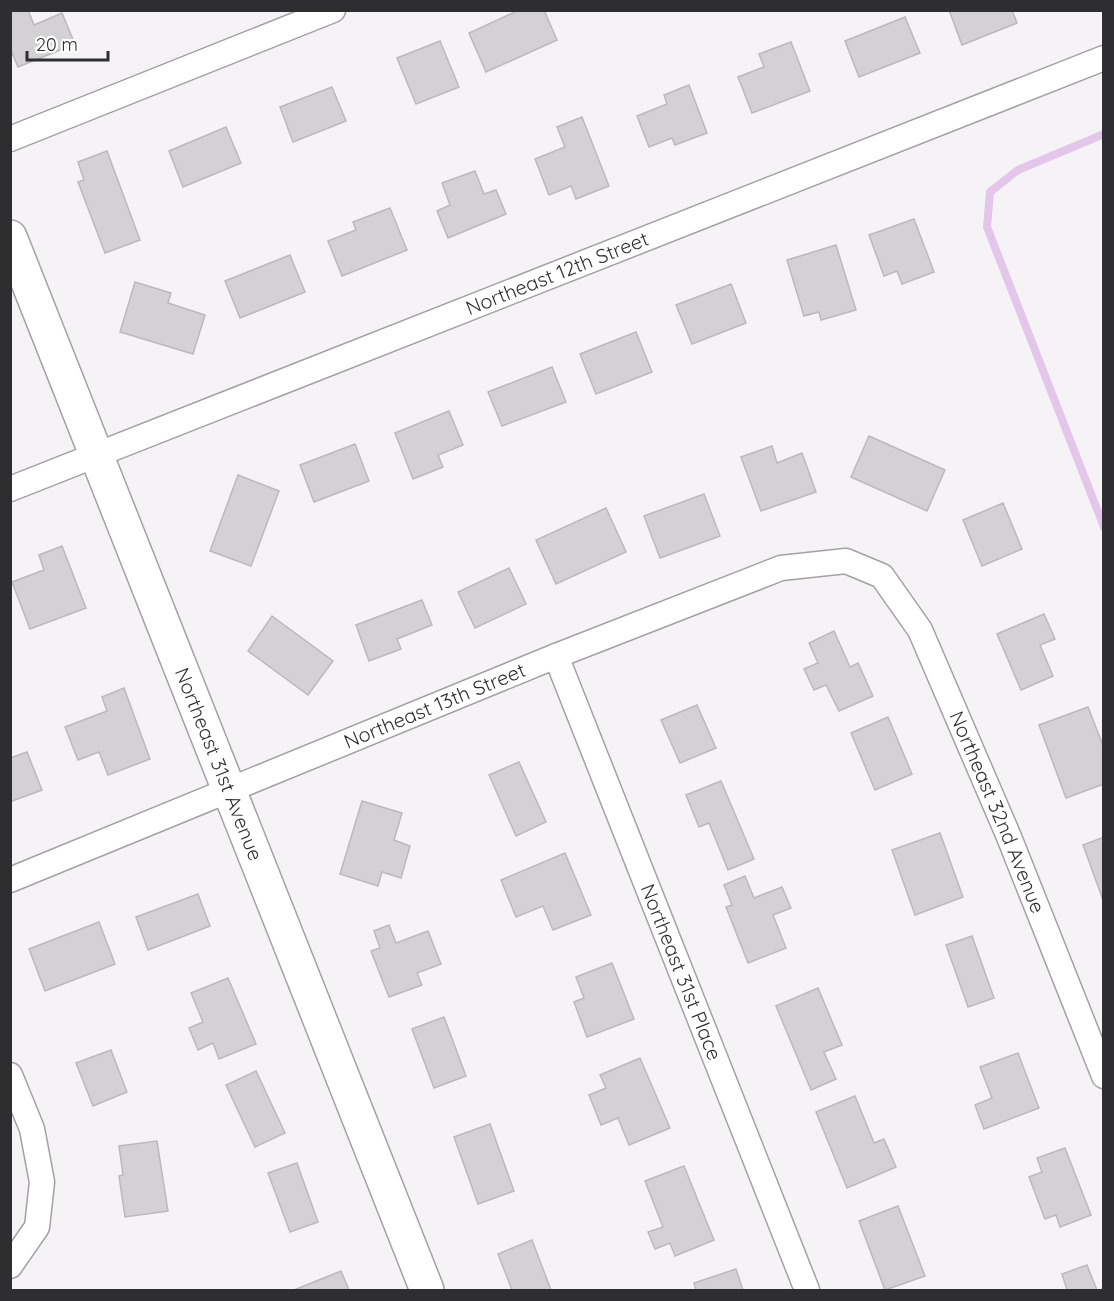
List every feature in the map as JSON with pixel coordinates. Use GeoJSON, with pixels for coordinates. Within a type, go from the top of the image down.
{"type":"FeatureCollection","features":[{"type":"Feature","properties":{"kind":"street"},"geometry":{"type":"LineString","coordinates":[[10,139],[333,10]]}},
{"type":"Feature","properties":{"kind":"street","name":"Northeast 12th Street"},"geometry":{"type":"LineString","coordinates":[[10,489],[1104,58]]}},
{"type":"Feature","properties":{"kind":"street","name":"Northeast 31st Avenue"},"geometry":{"type":"LineString","coordinates":[[10,237],[426,1290]]}},
{"type":"Feature","properties":{"kind":"street","name":"Northeast 13th Street"},"geometry":{"type":"LineString","coordinates":[[10,880],[556,656],[781,568],[846,561],[864,568]]}},
{"type":"Feature","properties":{"kind":"street","name":"Northeast 32nd Avenue"},"geometry":{"type":"LineString","coordinates":[[864,568],[882,576],[920,630],[1009,837],[1104,1076]]}},
{"type":"Feature","properties":{"kind":"street","name":"Northeast 31st Place"},"geometry":{"type":"LineString","coordinates":[[556,656],[807,1290]]}},
{"type":"Feature","properties":{"kind":"street"},"geometry":{"type":"LineString","coordinates":[[10,1075],[32,1129],[42,1182],[37,1227],[10,1266]]}},
{"type":"Feature","properties":{"kind":"building"},"geometry":{"type":"Polygon","coordinates":[[[10,10],[28,10],[34,25],[62,13],[75,44],[18,67],[10,48],[10,10]]]}},
{"type":"Feature","properties":{"kind":"building"},"geometry":{"type":"Polygon","coordinates":[[[519,10],[544,10],[557,40],[486,72],[469,33],[519,10]]]}},
{"type":"Feature","properties":{"kind":"building"},"geometry":{"type":"Polygon","coordinates":[[[949,10],[1012,10],[1017,23],[962,45],[949,10]]]}},
{"type":"Feature","properties":{"kind":"building"},"geometry":{"type":"Polygon","coordinates":[[[905,17],[920,53],[859,77],[845,41],[905,17]]]}},
{"type":"Feature","properties":{"kind":"building"},"geometry":{"type":"Polygon","coordinates":[[[440,41],[459,87],[416,104],[397,58],[440,41]]]}},
{"type":"Feature","properties":{"kind":"building"},"geometry":{"type":"Polygon","coordinates":[[[791,42],[810,91],[752,113],[738,77],[764,67],[759,54],[791,42]]]}},
{"type":"Feature","properties":{"kind":"building"},"geometry":{"type":"Polygon","coordinates":[[[689,85],[707,133],[675,145],[672,138],[649,147],[637,116],[667,104],[664,95],[689,85]]]}},
{"type":"Feature","properties":{"kind":"building"},"geometry":{"type":"Polygon","coordinates":[[[332,87],[346,121],[293,142],[280,107],[332,87]]]}},
{"type":"Feature","properties":{"kind":"building"},"geometry":{"type":"Polygon","coordinates":[[[582,117],[609,186],[576,199],[571,186],[549,195],[535,159],[565,147],[557,127],[582,117]]]}},
{"type":"Feature","properties":{"kind":"building"},"geometry":{"type":"Polygon","coordinates":[[[226,127],[241,163],[183,187],[169,151],[226,127]]]}},
{"type":"Feature","properties":{"kind":"building"},"geometry":{"type":"Polygon","coordinates":[[[107,151],[140,240],[105,253],[78,182],[84,180],[78,162],[107,151]]]}},
{"type":"Feature","properties":{"kind":"building"},"geometry":{"type":"Polygon","coordinates":[[[475,171],[484,194],[496,190],[506,214],[448,238],[437,211],[450,205],[442,183],[475,171]]]}},
{"type":"Feature","properties":{"kind":"building"},"geometry":{"type":"Polygon","coordinates":[[[390,208],[407,250],[342,276],[328,241],[356,230],[353,222],[390,208]]]}},
{"type":"Feature","properties":{"kind":"building"},"geometry":{"type":"Polygon","coordinates":[[[914,219],[934,272],[902,284],[897,271],[884,276],[869,235],[914,219]]]}},
{"type":"Feature","properties":{"kind":"building"},"geometry":{"type":"Polygon","coordinates":[[[836,245],[856,310],[821,320],[819,312],[804,316],[787,260],[836,245]]]}},
{"type":"Feature","properties":{"kind":"building"},"geometry":{"type":"Polygon","coordinates":[[[290,255],[305,292],[240,318],[225,281],[290,255]]]}},
{"type":"Feature","properties":{"kind":"building"},"geometry":{"type":"Polygon","coordinates":[[[135,282],[171,293],[168,303],[205,315],[193,354],[120,332],[135,282]]]}},
{"type":"Feature","properties":{"kind":"building"},"geometry":{"type":"Polygon","coordinates":[[[731,284],[746,323],[692,344],[676,305],[731,284]]]}},
{"type":"Feature","properties":{"kind":"building"},"geometry":{"type":"Polygon","coordinates":[[[636,332],[652,372],[596,394],[580,354],[636,332]]]}},
{"type":"Feature","properties":{"kind":"building"},"geometry":{"type":"Polygon","coordinates":[[[552,367],[566,402],[502,426],[488,392],[552,367]]]}},
{"type":"Feature","properties":{"kind":"building"},"geometry":{"type":"Polygon","coordinates":[[[449,411],[463,445],[438,455],[443,467],[413,479],[395,433],[449,411]]]}},
{"type":"Feature","properties":{"kind":"building"},"geometry":{"type":"Polygon","coordinates":[[[869,436],[945,470],[927,511],[851,477],[869,436]]]}},
{"type":"Feature","properties":{"kind":"building"},"geometry":{"type":"Polygon","coordinates":[[[355,444],[369,481],[314,502],[300,465],[355,444]]]}},
{"type":"Feature","properties":{"kind":"building"},"geometry":{"type":"Polygon","coordinates":[[[772,446],[777,463],[802,453],[816,492],[761,511],[741,457],[772,446]]]}},
{"type":"Feature","properties":{"kind":"building"},"geometry":{"type":"Polygon","coordinates":[[[238,475],[279,491],[251,566],[210,551],[238,475]]]}},
{"type":"Feature","properties":{"kind":"building"},"geometry":{"type":"Polygon","coordinates":[[[704,494],[720,536],[660,558],[644,516],[704,494]]]}},
{"type":"Feature","properties":{"kind":"building"},"geometry":{"type":"Polygon","coordinates":[[[1003,503],[1022,549],[982,566],[963,520],[1003,503]]]}},
{"type":"Feature","properties":{"kind":"building"},"geometry":{"type":"Polygon","coordinates":[[[606,508],[626,552],[556,584],[536,540],[606,508]]]}},
{"type":"Feature","properties":{"kind":"building"},"geometry":{"type":"Polygon","coordinates":[[[62,546],[86,608],[30,629],[12,582],[44,570],[39,555],[62,546]]]}},
{"type":"Feature","properties":{"kind":"building"},"geometry":{"type":"Polygon","coordinates":[[[509,568],[526,604],[475,628],[458,592],[509,568]]]}},
{"type":"Feature","properties":{"kind":"building"},"geometry":{"type":"Polygon","coordinates":[[[422,600],[432,625],[397,639],[401,649],[369,661],[356,625],[422,600]]]}},
{"type":"Feature","properties":{"kind":"building"},"geometry":{"type":"Polygon","coordinates":[[[1044,614],[1055,639],[1040,645],[1053,676],[1021,690],[997,634],[1044,614]]]}},
{"type":"Feature","properties":{"kind":"building"},"geometry":{"type":"Polygon","coordinates":[[[272,616],[333,661],[308,695],[248,651],[272,616]]]}},
{"type":"Feature","properties":{"kind":"building"},"geometry":{"type":"Polygon","coordinates":[[[834,631],[850,667],[858,663],[873,696],[839,711],[826,685],[814,690],[804,669],[818,663],[809,643],[834,631]]]}},
{"type":"Feature","properties":{"kind":"building"},"geometry":{"type":"Polygon","coordinates":[[[124,688],[150,759],[108,775],[99,752],[78,760],[65,727],[107,711],[102,697],[124,688]]]}},
{"type":"Feature","properties":{"kind":"building"},"geometry":{"type":"Polygon","coordinates":[[[697,705],[716,748],[680,763],[661,720],[697,705]]]}},
{"type":"Feature","properties":{"kind":"building"},"geometry":{"type":"Polygon","coordinates":[[[1088,707],[1104,748],[1104,784],[1066,798],[1039,725],[1088,707]]]}},
{"type":"Feature","properties":{"kind":"building"},"geometry":{"type":"Polygon","coordinates":[[[888,717],[912,774],[875,790],[851,733],[888,717]]]}},
{"type":"Feature","properties":{"kind":"building"},"geometry":{"type":"Polygon","coordinates":[[[27,752],[42,790],[10,802],[10,758],[27,752]]]}},
{"type":"Feature","properties":{"kind":"building"},"geometry":{"type":"Polygon","coordinates":[[[519,762],[546,822],[516,836],[489,775],[519,762]]]}},
{"type":"Feature","properties":{"kind":"building"},"geometry":{"type":"Polygon","coordinates":[[[721,781],[754,859],[728,870],[709,823],[699,827],[686,795],[721,781]]]}},
{"type":"Feature","properties":{"kind":"building"},"geometry":{"type":"Polygon","coordinates":[[[362,801],[402,813],[394,840],[410,846],[401,878],[382,872],[378,886],[340,874],[362,801]]]}},
{"type":"Feature","properties":{"kind":"building"},"geometry":{"type":"Polygon","coordinates":[[[940,833],[963,897],[915,915],[892,850],[940,833]]]}},
{"type":"Feature","properties":{"kind":"building"},"geometry":{"type":"Polygon","coordinates":[[[1104,837],[1104,900],[1103,900],[1083,845],[1104,837]]]}},
{"type":"Feature","properties":{"kind":"building"},"geometry":{"type":"Polygon","coordinates":[[[565,853],[591,915],[553,930],[543,906],[516,917],[501,880],[565,853]]]}},
{"type":"Feature","properties":{"kind":"building"},"geometry":{"type":"Polygon","coordinates":[[[745,876],[754,898],[782,887],[791,908],[773,915],[786,948],[748,963],[726,907],[732,905],[724,885],[745,876]]]}},
{"type":"Feature","properties":{"kind":"building"},"geometry":{"type":"Polygon","coordinates":[[[198,894],[210,926],[148,950],[136,917],[198,894]]]}},
{"type":"Feature","properties":{"kind":"building"},"geometry":{"type":"Polygon","coordinates":[[[99,922],[115,964],[45,991],[29,949],[99,922]]]}},
{"type":"Feature","properties":{"kind":"building"},"geometry":{"type":"Polygon","coordinates":[[[389,925],[396,943],[428,931],[441,964],[417,973],[422,985],[389,997],[371,951],[380,948],[374,931],[389,925]]]}},
{"type":"Feature","properties":{"kind":"building"},"geometry":{"type":"Polygon","coordinates":[[[972,936],[994,998],[968,1007],[946,945],[972,936]]]}},
{"type":"Feature","properties":{"kind":"building"},"geometry":{"type":"Polygon","coordinates":[[[612,963],[634,1019],[587,1037],[574,1002],[584,998],[576,977],[612,963]]]}},
{"type":"Feature","properties":{"kind":"building"},"geometry":{"type":"Polygon","coordinates":[[[228,978],[256,1044],[219,1059],[213,1043],[198,1050],[189,1028],[203,1022],[191,993],[228,978]]]}},
{"type":"Feature","properties":{"kind":"building"},"geometry":{"type":"Polygon","coordinates":[[[818,988],[842,1045],[824,1052],[836,1079],[811,1090],[776,1006],[818,988]]]}},
{"type":"Feature","properties":{"kind":"building"},"geometry":{"type":"Polygon","coordinates":[[[444,1017],[466,1076],[434,1088],[412,1029],[444,1017]]]}},
{"type":"Feature","properties":{"kind":"building"},"geometry":{"type":"Polygon","coordinates":[[[111,1050],[127,1092],[93,1106],[76,1063],[111,1050]]]}},
{"type":"Feature","properties":{"kind":"building"},"geometry":{"type":"Polygon","coordinates":[[[1018,1053],[1039,1108],[984,1129],[975,1105],[992,1098],[980,1067],[1018,1053]]]}},
{"type":"Feature","properties":{"kind":"building"},"geometry":{"type":"Polygon","coordinates":[[[640,1058],[670,1128],[629,1145],[618,1118],[601,1125],[589,1095],[606,1088],[600,1075],[640,1058]]]}},
{"type":"Feature","properties":{"kind":"building"},"geometry":{"type":"Polygon","coordinates":[[[256,1071],[285,1133],[255,1147],[226,1085],[256,1071]]]}},
{"type":"Feature","properties":{"kind":"building"},"geometry":{"type":"Polygon","coordinates":[[[855,1096],[874,1143],[884,1139],[896,1167],[847,1188],[816,1112],[855,1096]]]}},
{"type":"Feature","properties":{"kind":"building"},"geometry":{"type":"Polygon","coordinates":[[[490,1124],[514,1191],[478,1204],[454,1137],[490,1124]]]}},
{"type":"Feature","properties":{"kind":"building"},"geometry":{"type":"Polygon","coordinates":[[[157,1141],[168,1211],[125,1217],[119,1176],[123,1175],[119,1146],[157,1141]]]}},
{"type":"Feature","properties":{"kind":"building"},"geometry":{"type":"Polygon","coordinates":[[[1065,1148],[1091,1215],[1060,1227],[1056,1215],[1045,1219],[1029,1177],[1042,1172],[1037,1158],[1065,1148]]]}},
{"type":"Feature","properties":{"kind":"building"},"geometry":{"type":"Polygon","coordinates":[[[297,1163],[318,1222],[290,1232],[268,1173],[297,1163]]]}},
{"type":"Feature","properties":{"kind":"building"},"geometry":{"type":"Polygon","coordinates":[[[684,1166],[714,1240],[675,1256],[670,1243],[655,1249],[648,1232],[663,1227],[645,1181],[684,1166]]]}},
{"type":"Feature","properties":{"kind":"building"},"geometry":{"type":"Polygon","coordinates":[[[898,1206],[925,1276],[885,1290],[859,1221],[898,1206]]]}},
{"type":"Feature","properties":{"kind":"building"},"geometry":{"type":"Polygon","coordinates":[[[532,1240],[551,1290],[512,1290],[498,1254],[532,1240]]]}},
{"type":"Feature","properties":{"kind":"building"},"geometry":{"type":"Polygon","coordinates":[[[1087,1265],[1097,1290],[1067,1290],[1062,1274],[1087,1265]]]}},
{"type":"Feature","properties":{"kind":"building"},"geometry":{"type":"Polygon","coordinates":[[[736,1269],[743,1290],[696,1290],[694,1283],[736,1269]]]}},
{"type":"Feature","properties":{"kind":"building"},"geometry":{"type":"Polygon","coordinates":[[[341,1271],[349,1290],[294,1290],[341,1271]]]}},
{"type":"Feature","properties":{"kind":"waterway"},"geometry":{"type":"LineString","coordinates":[[1104,134],[1018,170],[990,192],[987,227],[1104,527]]}}]}
